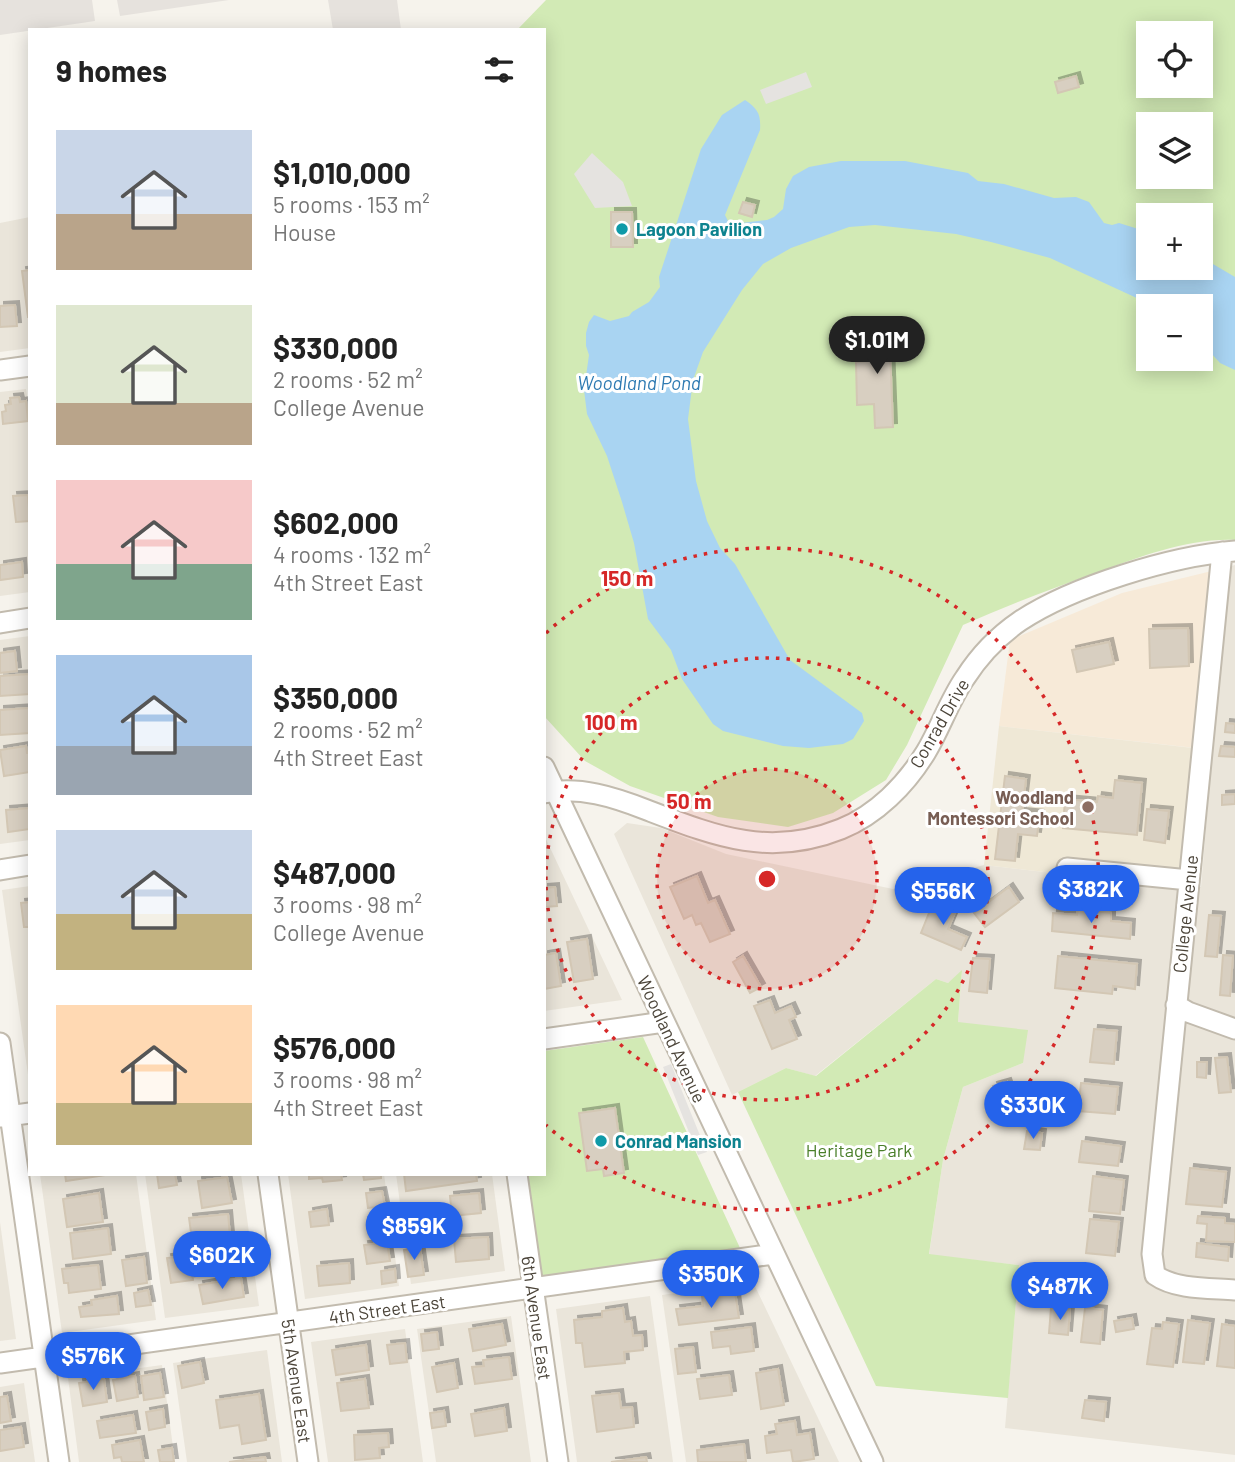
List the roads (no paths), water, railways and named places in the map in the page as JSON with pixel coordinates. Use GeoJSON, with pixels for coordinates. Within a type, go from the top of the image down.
{"type":"FeatureCollection","features":[{"type":"Feature","properties":{"kind":"street"},"geometry":{"type":"LineString","coordinates":[[0,370],[28,366]]}},
{"type":"Feature","properties":{"kind":"street","name":"Conrad Drive"},"geometry":{"type":"LineString","coordinates":[[550,792],[590,792],[612,796],[706,832],[741,841],[768,844],[815,839],[844,828],[876,810],[903,783],[925,753],[964,679],[981,655],[1021,621],[1049,605],[1143,569],[1181,559],[1228,552]]}},
{"type":"Feature","properties":{"kind":"street","name":"College Avenue"},"geometry":{"type":"LineString","coordinates":[[1228,552],[1189,880],[1152,1254],[1155,1275],[1163,1281],[1235,1290]]}},
{"type":"Feature","properties":{"kind":"street"},"geometry":{"type":"LineString","coordinates":[[0,623],[28,618]]}},
{"type":"Feature","properties":{"kind":"street","name":"Woodland Avenue"},"geometry":{"type":"LineString","coordinates":[[550,792],[664,1022],[873,1462]]}},
{"type":"Feature","properties":{"kind":"street"},"geometry":{"type":"LineString","coordinates":[[0,870],[28,865]]}},
{"type":"Feature","properties":{"kind":"street"},"geometry":{"type":"LineString","coordinates":[[1067,868],[1189,880]]}},
{"type":"Feature","properties":{"kind":"street"},"geometry":{"type":"LineString","coordinates":[[1176,1005],[1235,1029]]}},
{"type":"Feature","properties":{"kind":"street"},"geometry":{"type":"LineString","coordinates":[[546,1039],[664,1022]]}},
{"type":"Feature","properties":{"kind":"street"},"geometry":{"type":"LineString","coordinates":[[0,1043],[13,1115],[59,1462]]}},
{"type":"Feature","properties":{"kind":"street","name":"5th Avenue East"},"geometry":{"type":"LineString","coordinates":[[268,1176],[308,1462]]}},
{"type":"Feature","properties":{"kind":"street","name":"6th Avenue East"},"geometry":{"type":"LineString","coordinates":[[517,1176],[558,1462]]}},
{"type":"Feature","properties":{"kind":"street","name":"4th Street East"},"geometry":{"type":"LineString","coordinates":[[0,1363],[773,1255]]}},
{"type":"Feature","properties":{"kind":"water","name":"Woodland Pond"},"geometry":{"type":"Polygon","coordinates":[[[745,100],[758,112],[760,120],[760,130],[725,215],[729,223],[774,217],[783,209],[786,189],[793,176],[809,167],[841,161],[905,161],[968,173],[978,181],[1004,184],[1054,198],[1076,197],[1089,202],[1104,223],[1119,223],[1136,228],[1136,280],[1213,280],[1213,264],[1235,277],[1235,370],[1220,363],[1213,355],[1213,294],[1136,294],[1136,298],[1050,258],[956,234],[875,225],[849,227],[791,248],[763,264],[742,290],[703,352],[693,380],[688,419],[696,481],[707,521],[720,548],[735,564],[790,660],[862,713],[864,721],[853,739],[843,744],[809,748],[783,746],[723,731],[713,724],[682,679],[671,650],[648,619],[634,543],[622,502],[607,456],[587,414],[584,390],[589,355],[586,333],[589,322],[594,315],[610,321],[629,316],[649,302],[660,287],[659,277],[701,149],[722,115],[745,100]]]}},
{"type":"Feature","properties":{"kind":"place","name":"Lagoon Pavilion"},"geometry":{"type":"Point","coordinates":[622,229]}},
{"type":"Feature","properties":{"kind":"place","name":"Woodland Montessori School"},"geometry":{"type":"Point","coordinates":[1088,807]}},
{"type":"Feature","properties":{"kind":"place","name":"Conrad Mansion"},"geometry":{"type":"Point","coordinates":[601,1141]}},
{"type":"Feature","properties":{"kind":"park label","name":"Heritage Park"},"geometry":{"type":"Point","coordinates":[859,1150]}}]}
